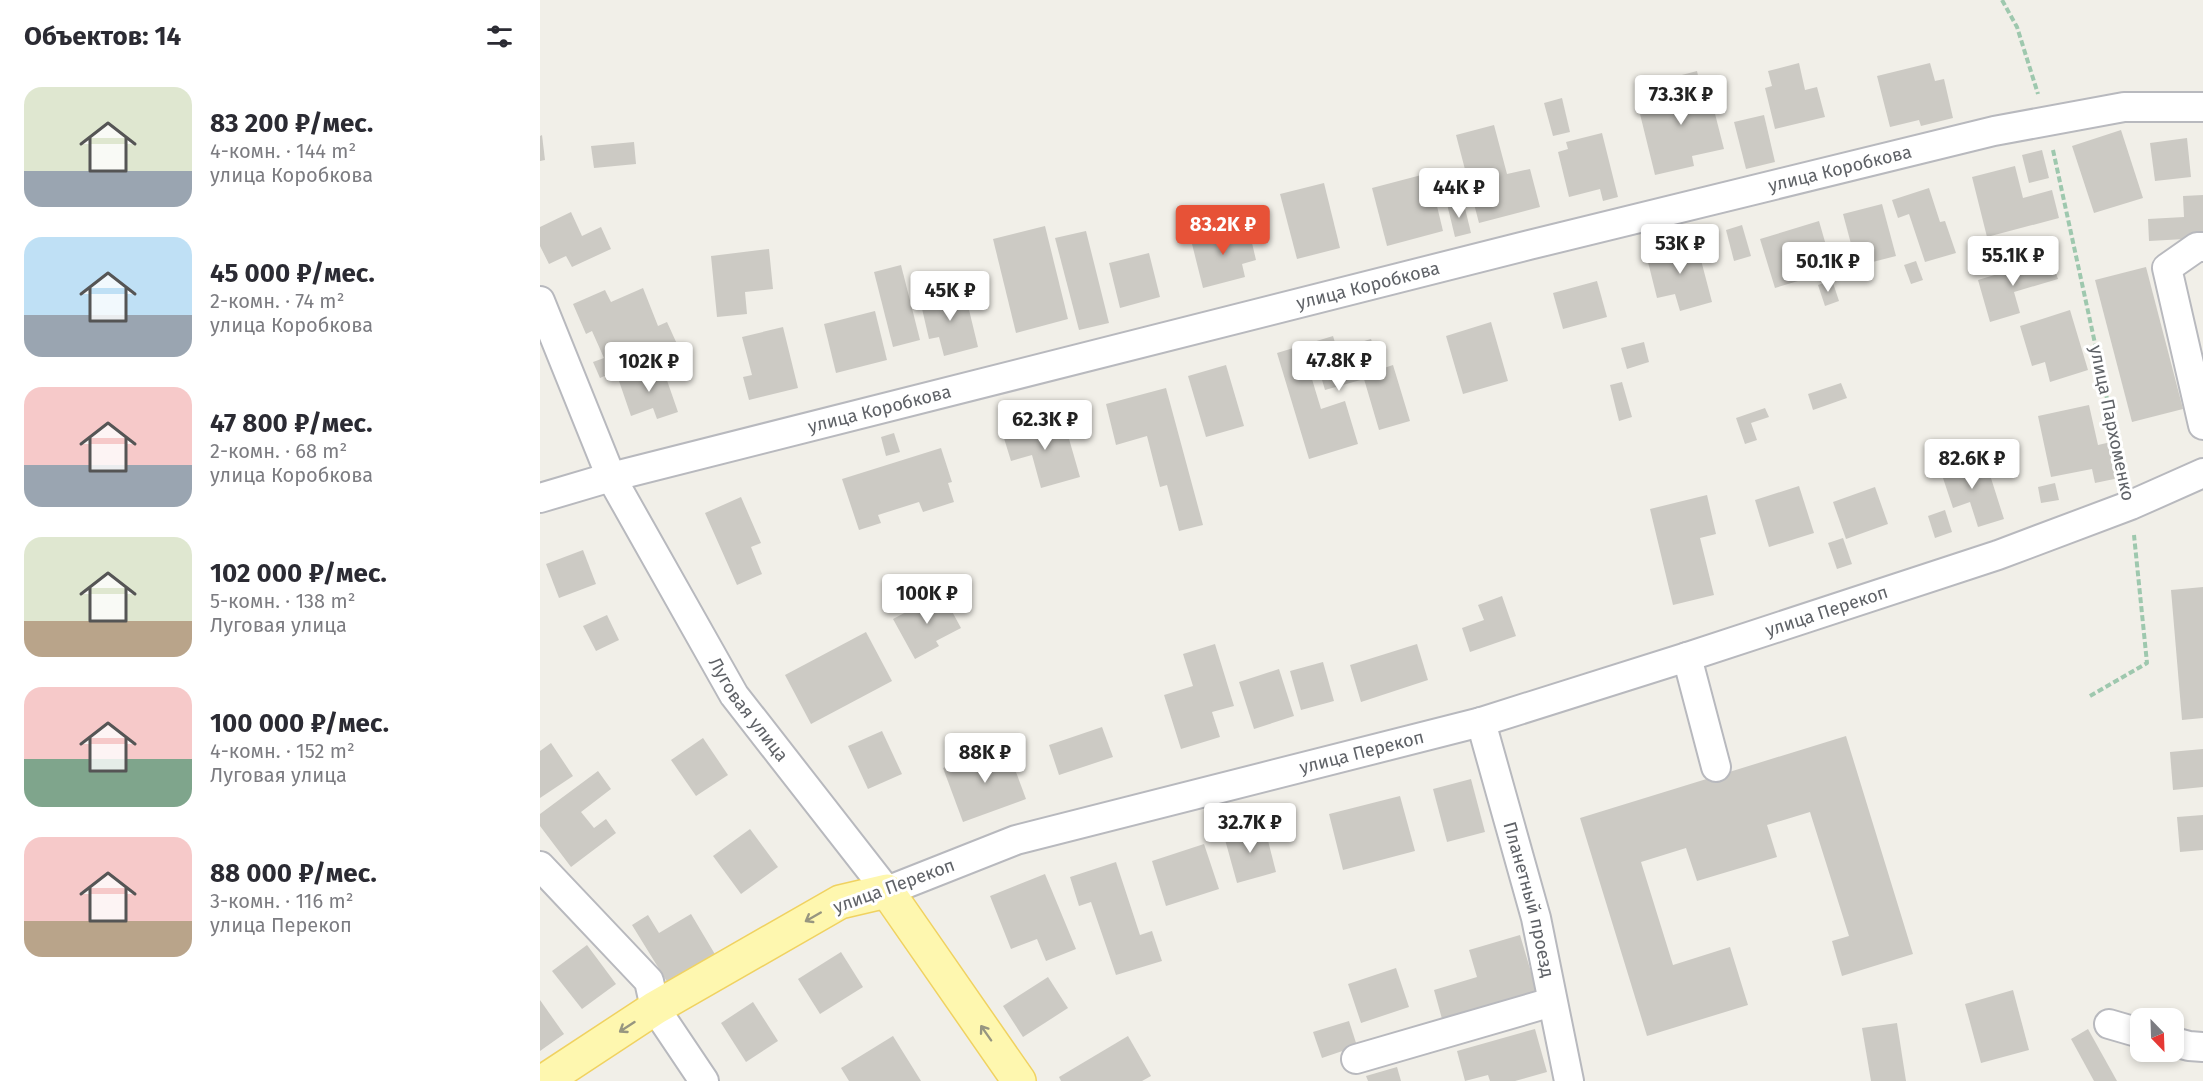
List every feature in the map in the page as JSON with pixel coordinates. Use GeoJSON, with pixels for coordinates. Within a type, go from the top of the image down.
{"type":"FeatureCollection","features":[{"type":"Feature","properties":{"kind":"main road","name":"улица Перекоп"},"geometry":{"type":"LineString","coordinates":[[544,1081],[655,1008],[840,902],[887,891]]}},
{"type":"Feature","properties":{"kind":"main road","name":"Луговая улица"},"geometry":{"type":"LineString","coordinates":[[887,891],[1019,1081]]}},
{"type":"Feature","properties":{"kind":"street","name":"улица Коробкова"},"geometry":{"type":"LineString","coordinates":[[540,498],[611,477],[1517,248],[1994,131],[2124,107],[2203,107]]}},
{"type":"Feature","properties":{"kind":"street"},"geometry":{"type":"LineString","coordinates":[[2203,247],[2197,247],[2167,268],[2203,424]]}},
{"type":"Feature","properties":{"kind":"street","name":"Луговая улица"},"geometry":{"type":"LineString","coordinates":[[540,301],[611,477],[734,695],[887,891]]}},
{"type":"Feature","properties":{"kind":"street","name":"улица Перекоп"},"geometry":{"type":"LineString","coordinates":[[887,891],[1016,840],[1481,722],[1687,657],[1998,555],[2130,505],[2203,473]]}},
{"type":"Feature","properties":{"kind":"street"},"geometry":{"type":"LineString","coordinates":[[1687,657],[1716,767]]}},
{"type":"Feature","properties":{"kind":"street","name":"Планетный проезд"},"geometry":{"type":"LineString","coordinates":[[1481,722],[1536,918],[1569,1081]]}},
{"type":"Feature","properties":{"kind":"street"},"geometry":{"type":"LineString","coordinates":[[540,866],[650,981],[655,1008],[704,1081]]}},
{"type":"Feature","properties":{"kind":"street"},"geometry":{"type":"LineString","coordinates":[[1356,1059],[1552,1002]]}},
{"type":"Feature","properties":{"kind":"street"},"geometry":{"type":"LineString","coordinates":[[2109,1024],[2130,1030]]}},
{"type":"Feature","properties":{"kind":"street"},"geometry":{"type":"LineString","coordinates":[[2184,1045],[2203,1047]]}},
{"type":"Feature","properties":{"kind":"path","name":"улица Пархоменко"},"geometry":{"type":"LineString","coordinates":[[2002,0],[2017,27],[2046,122],[2130,505],[2147,663],[2090,696]]}},
{"type":"Feature","properties":{"kind":"building"},"geometry":{"type":"Polygon","coordinates":[[[1799,63],[1805,90],[1817,87],[1825,117],[1775,129],[1765,88],[1772,86],[1768,71],[1799,63]]]}},
{"type":"Feature","properties":{"kind":"building"},"geometry":{"type":"Polygon","coordinates":[[[1930,63],[1935,81],[1944,79],[1953,118],[1921,126],[1919,120],[1890,127],[1877,76],[1930,63]]]}},
{"type":"Feature","properties":{"kind":"building"},"geometry":{"type":"Polygon","coordinates":[[[1697,71],[1705,107],[1713,106],[1724,149],[1692,156],[1694,166],[1655,175],[1640,114],[1665,108],[1659,81],[1697,71]]]}},
{"type":"Feature","properties":{"kind":"building"},"geometry":{"type":"Polygon","coordinates":[[[1562,98],[1570,132],[1553,136],[1544,103],[1562,98]]]}},
{"type":"Feature","properties":{"kind":"building"},"geometry":{"type":"Polygon","coordinates":[[[1764,115],[1775,162],[1746,169],[1734,122],[1764,115]]]}},
{"type":"Feature","properties":{"kind":"building"},"geometry":{"type":"Polygon","coordinates":[[[1494,125],[1507,174],[1530,169],[1540,207],[1479,223],[1456,135],[1494,125]]]}},
{"type":"Feature","properties":{"kind":"building"},"geometry":{"type":"Polygon","coordinates":[[[2121,130],[2143,198],[2094,213],[2072,146],[2121,130]]]}},
{"type":"Feature","properties":{"kind":"building"},"geometry":{"type":"Polygon","coordinates":[[[1602,133],[1618,197],[1603,201],[1600,189],[1569,197],[1558,152],[1568,149],[1566,142],[1602,133]]]}},
{"type":"Feature","properties":{"kind":"building"},"geometry":{"type":"Polygon","coordinates":[[[542,135],[545,160],[540,161],[540,136],[542,135]]]}},
{"type":"Feature","properties":{"kind":"building"},"geometry":{"type":"Polygon","coordinates":[[[2187,138],[2191,177],[2155,181],[2150,143],[2187,138]]]}},
{"type":"Feature","properties":{"kind":"building"},"geometry":{"type":"Polygon","coordinates":[[[634,142],[636,164],[594,168],[591,146],[634,142]]]}},
{"type":"Feature","properties":{"kind":"building"},"geometry":{"type":"Polygon","coordinates":[[[2042,150],[2049,178],[2029,183],[2022,155],[2042,150]]]}},
{"type":"Feature","properties":{"kind":"building"},"geometry":{"type":"Polygon","coordinates":[[[2015,166],[2023,198],[2052,190],[2059,218],[1987,237],[1972,177],[2015,166]]]}},
{"type":"Feature","properties":{"kind":"building"},"geometry":{"type":"Polygon","coordinates":[[[1429,173],[1443,231],[1387,246],[1372,188],[1429,173]]]}},
{"type":"Feature","properties":{"kind":"building"},"geometry":{"type":"Polygon","coordinates":[[[1324,183],[1340,248],[1297,259],[1280,194],[1324,183]]]}},
{"type":"Feature","properties":{"kind":"building"},"geometry":{"type":"Polygon","coordinates":[[[1929,188],[1940,222],[1945,221],[1956,253],[1925,262],[1909,214],[1898,218],[1892,200],[1929,188]]]}},
{"type":"Feature","properties":{"kind":"building"},"geometry":{"type":"Polygon","coordinates":[[[2203,195],[2203,238],[2149,241],[2148,219],[2184,217],[2183,196],[2203,195]]]}},
{"type":"Feature","properties":{"kind":"building"},"geometry":{"type":"Polygon","coordinates":[[[1463,200],[1471,233],[1455,237],[1447,204],[1463,200]]]}},
{"type":"Feature","properties":{"kind":"building"},"geometry":{"type":"Polygon","coordinates":[[[1882,204],[1896,256],[1857,266],[1843,214],[1882,204]]]}},
{"type":"Feature","properties":{"kind":"building"},"geometry":{"type":"Polygon","coordinates":[[[571,212],[582,236],[601,227],[611,249],[572,267],[566,256],[549,264],[540,246],[540,227],[571,212]]]}},
{"type":"Feature","properties":{"kind":"building"},"geometry":{"type":"Polygon","coordinates":[[[1819,221],[1834,273],[1817,278],[1815,269],[1796,275],[1798,281],[1775,288],[1760,239],[1819,221]]]}},
{"type":"Feature","properties":{"kind":"building"},"geometry":{"type":"Polygon","coordinates":[[[1742,225],[1751,256],[1734,261],[1726,230],[1742,225]]]}},
{"type":"Feature","properties":{"kind":"building"},"geometry":{"type":"Polygon","coordinates":[[[1045,226],[1068,319],[1016,333],[993,239],[1045,226]]]}},
{"type":"Feature","properties":{"kind":"building"},"geometry":{"type":"Polygon","coordinates":[[[1248,226],[1256,260],[1242,264],[1245,277],[1203,288],[1191,240],[1248,226]]]}},
{"type":"Feature","properties":{"kind":"building"},"geometry":{"type":"Polygon","coordinates":[[[1086,231],[1109,323],[1079,330],[1055,238],[1086,231]]]}},
{"type":"Feature","properties":{"kind":"building"},"geometry":{"type":"Polygon","coordinates":[[[1696,241],[1712,302],[1680,311],[1675,294],[1657,298],[1646,254],[1696,241]]]}},
{"type":"Feature","properties":{"kind":"building"},"geometry":{"type":"Polygon","coordinates":[[[769,249],[773,289],[745,292],[747,314],[717,317],[711,256],[769,249]]]}},
{"type":"Feature","properties":{"kind":"building"},"geometry":{"type":"Polygon","coordinates":[[[1149,253],[1160,297],[1120,308],[1109,263],[1149,253]]]}},
{"type":"Feature","properties":{"kind":"building"},"geometry":{"type":"Polygon","coordinates":[[[2051,258],[2058,279],[2014,292],[2020,313],[1990,322],[1978,280],[2051,258]]]}},
{"type":"Feature","properties":{"kind":"building"},"geometry":{"type":"Polygon","coordinates":[[[1916,261],[1923,280],[1911,284],[1904,265],[1916,261]]]}},
{"type":"Feature","properties":{"kind":"building"},"geometry":{"type":"Polygon","coordinates":[[[901,265],[920,340],[893,347],[874,272],[901,265]]]}},
{"type":"Feature","properties":{"kind":"building"},"geometry":{"type":"Polygon","coordinates":[[[2146,267],[2183,409],[2132,422],[2095,280],[2146,267]]]}},
{"type":"Feature","properties":{"kind":"building"},"geometry":{"type":"Polygon","coordinates":[[[1832,280],[1839,301],[1825,306],[1818,285],[1832,280]]]}},
{"type":"Feature","properties":{"kind":"building"},"geometry":{"type":"Polygon","coordinates":[[[1597,281],[1607,317],[1563,329],[1553,293],[1597,281]]]}},
{"type":"Feature","properties":{"kind":"building"},"geometry":{"type":"Polygon","coordinates":[[[643,288],[658,326],[667,322],[677,344],[600,378],[593,362],[604,358],[592,331],[586,334],[573,304],[605,290],[611,302],[643,288]]]}},
{"type":"Feature","properties":{"kind":"building"},"geometry":{"type":"Polygon","coordinates":[[[964,289],[978,347],[944,356],[939,337],[929,339],[920,300],[964,289]]]}},
{"type":"Feature","properties":{"kind":"building"},"geometry":{"type":"Polygon","coordinates":[[[2070,310],[2088,370],[2050,382],[2045,362],[2032,366],[2020,326],[2070,310]]]}},
{"type":"Feature","properties":{"kind":"building"},"geometry":{"type":"Polygon","coordinates":[[[875,311],[887,360],[836,373],[824,324],[875,311]]]}},
{"type":"Feature","properties":{"kind":"building"},"geometry":{"type":"Polygon","coordinates":[[[1491,322],[1508,381],[1463,394],[1446,336],[1491,322]]]}},
{"type":"Feature","properties":{"kind":"building"},"geometry":{"type":"Polygon","coordinates":[[[783,327],[798,388],[749,400],[743,377],[752,375],[742,337],[783,327]]]}},
{"type":"Feature","properties":{"kind":"building"},"geometry":{"type":"Polygon","coordinates":[[[1333,336],[1337,349],[1371,339],[1381,369],[1393,365],[1410,421],[1379,430],[1364,379],[1325,390],[1320,373],[1311,376],[1321,409],[1345,401],[1358,444],[1309,459],[1277,353],[1333,336]]]}},
{"type":"Feature","properties":{"kind":"building"},"geometry":{"type":"Polygon","coordinates":[[[1644,342],[1649,362],[1627,369],[1621,348],[1644,342]]]}},
{"type":"Feature","properties":{"kind":"building"},"geometry":{"type":"Polygon","coordinates":[[[1226,365],[1244,426],[1206,437],[1188,376],[1226,365]]]}},
{"type":"Feature","properties":{"kind":"building"},"geometry":{"type":"Polygon","coordinates":[[[662,366],[678,412],[657,419],[653,408],[631,416],[619,381],[662,366]]]}},
{"type":"Feature","properties":{"kind":"building"},"geometry":{"type":"Polygon","coordinates":[[[1622,382],[1632,417],[1619,421],[1610,385],[1622,382]]]}},
{"type":"Feature","properties":{"kind":"building"},"geometry":{"type":"Polygon","coordinates":[[[1841,383],[1847,398],[1813,410],[1808,394],[1841,383]]]}},
{"type":"Feature","properties":{"kind":"building"},"geometry":{"type":"Polygon","coordinates":[[[1166,388],[1203,525],[1179,531],[1167,485],[1160,487],[1147,436],[1116,445],[1106,404],[1166,388]]]}},
{"type":"Feature","properties":{"kind":"building"},"geometry":{"type":"Polygon","coordinates":[[[2089,405],[2098,445],[2111,442],[2119,478],[2095,483],[2092,469],[2051,477],[2038,416],[2089,405]]]}},
{"type":"Feature","properties":{"kind":"building"},"geometry":{"type":"Polygon","coordinates":[[[1765,408],[1769,417],[1751,423],[1757,440],[1745,444],[1736,418],[1765,408]]]}},
{"type":"Feature","properties":{"kind":"building"},"geometry":{"type":"Polygon","coordinates":[[[1063,418],[1080,477],[1041,488],[1032,455],[1011,461],[1003,435],[1063,418]]]}},
{"type":"Feature","properties":{"kind":"building"},"geometry":{"type":"Polygon","coordinates":[[[894,433],[900,452],[886,456],[881,437],[894,433]]]}},
{"type":"Feature","properties":{"kind":"building"},"geometry":{"type":"Polygon","coordinates":[[[941,448],[952,482],[948,483],[954,502],[923,512],[919,502],[878,515],[881,523],[859,530],[842,479],[941,448]]]}},
{"type":"Feature","properties":{"kind":"building"},"geometry":{"type":"Polygon","coordinates":[[[1976,455],[1983,478],[1990,475],[2004,519],[1978,527],[1970,502],[1953,508],[1939,466],[1976,455]]]}},
{"type":"Feature","properties":{"kind":"building"},"geometry":{"type":"Polygon","coordinates":[[[2055,483],[2059,500],[2041,503],[2038,487],[2055,483]]]}},
{"type":"Feature","properties":{"kind":"building"},"geometry":{"type":"Polygon","coordinates":[[[1799,486],[1814,533],[1769,547],[1755,500],[1799,486]]]}},
{"type":"Feature","properties":{"kind":"building"},"geometry":{"type":"Polygon","coordinates":[[[1875,487],[1888,524],[1846,539],[1833,502],[1875,487]]]}},
{"type":"Feature","properties":{"kind":"building"},"geometry":{"type":"Polygon","coordinates":[[[1707,495],[1716,534],[1700,538],[1714,595],[1673,605],[1650,509],[1707,495]]]}},
{"type":"Feature","properties":{"kind":"building"},"geometry":{"type":"Polygon","coordinates":[[[741,497],[761,543],[751,547],[762,574],[737,585],[705,513],[741,497]]]}},
{"type":"Feature","properties":{"kind":"building"},"geometry":{"type":"Polygon","coordinates":[[[1945,510],[1952,532],[1935,538],[1928,516],[1945,510]]]}},
{"type":"Feature","properties":{"kind":"building"},"geometry":{"type":"Polygon","coordinates":[[[1843,538],[1852,564],[1837,569],[1828,543],[1843,538]]]}},
{"type":"Feature","properties":{"kind":"building"},"geometry":{"type":"Polygon","coordinates":[[[583,550],[596,584],[559,598],[546,564],[583,550]]]}},
{"type":"Feature","properties":{"kind":"building"},"geometry":{"type":"Polygon","coordinates":[[[2203,587],[2203,718],[2182,720],[2171,590],[2203,587]]]}},
{"type":"Feature","properties":{"kind":"building"},"geometry":{"type":"Polygon","coordinates":[[[942,593],[961,628],[936,641],[939,646],[915,659],[893,619],[942,593]]]}},
{"type":"Feature","properties":{"kind":"building"},"geometry":{"type":"Polygon","coordinates":[[[1502,596],[1516,636],[1470,652],[1462,628],[1484,620],[1478,605],[1502,596]]]}},
{"type":"Feature","properties":{"kind":"building"},"geometry":{"type":"Polygon","coordinates":[[[607,615],[619,640],[596,651],[583,626],[607,615]]]}},
{"type":"Feature","properties":{"kind":"building"},"geometry":{"type":"Polygon","coordinates":[[[866,632],[892,681],[811,724],[785,675],[866,632]]]}},
{"type":"Feature","properties":{"kind":"building"},"geometry":{"type":"Polygon","coordinates":[[[1215,644],[1234,706],[1212,712],[1220,737],[1181,749],[1164,695],[1193,686],[1183,654],[1215,644]]]}},
{"type":"Feature","properties":{"kind":"building"},"geometry":{"type":"Polygon","coordinates":[[[1417,644],[1428,680],[1361,702],[1350,665],[1417,644]]]}},
{"type":"Feature","properties":{"kind":"building"},"geometry":{"type":"Polygon","coordinates":[[[1323,662],[1334,701],[1301,710],[1290,671],[1323,662]]]}},
{"type":"Feature","properties":{"kind":"building"},"geometry":{"type":"Polygon","coordinates":[[[1279,669],[1294,716],[1254,729],[1239,682],[1279,669]]]}},
{"type":"Feature","properties":{"kind":"building"},"geometry":{"type":"Polygon","coordinates":[[[1102,727],[1113,757],[1059,775],[1049,745],[1102,727]]]}},
{"type":"Feature","properties":{"kind":"building"},"geometry":{"type":"Polygon","coordinates":[[[882,731],[902,774],[868,789],[848,746],[882,731]]]}},
{"type":"Feature","properties":{"kind":"building"},"geometry":{"type":"Polygon","coordinates":[[[1846,736],[1913,954],[1842,976],[1832,941],[1849,936],[1810,812],[1767,825],[1777,857],[1697,881],[1686,848],[1641,862],[1673,965],[1730,947],[1748,1005],[1647,1036],[1580,818],[1846,736]]]}},
{"type":"Feature","properties":{"kind":"building"},"geometry":{"type":"Polygon","coordinates":[[[703,738],[728,775],[696,796],[671,760],[703,738]]]}},
{"type":"Feature","properties":{"kind":"building"},"geometry":{"type":"Polygon","coordinates":[[[551,743],[573,776],[540,798],[540,751],[551,743]]]}},
{"type":"Feature","properties":{"kind":"building"},"geometry":{"type":"Polygon","coordinates":[[[1006,745],[1026,799],[963,822],[943,768],[1006,745]]]}},
{"type":"Feature","properties":{"kind":"building"},"geometry":{"type":"Polygon","coordinates":[[[2203,749],[2203,787],[2173,790],[2170,752],[2203,749]]]}},
{"type":"Feature","properties":{"kind":"building"},"geometry":{"type":"Polygon","coordinates":[[[598,771],[611,789],[581,812],[594,828],[606,819],[616,833],[571,867],[540,826],[540,814],[598,771]]]}},
{"type":"Feature","properties":{"kind":"building"},"geometry":{"type":"Polygon","coordinates":[[[1471,779],[1485,832],[1447,842],[1433,789],[1471,779]]]}},
{"type":"Feature","properties":{"kind":"building"},"geometry":{"type":"Polygon","coordinates":[[[1400,796],[1415,851],[1343,870],[1329,814],[1400,796]]]}},
{"type":"Feature","properties":{"kind":"building"},"geometry":{"type":"Polygon","coordinates":[[[2203,815],[2203,850],[2180,852],[2177,817],[2203,815]]]}},
{"type":"Feature","properties":{"kind":"building"},"geometry":{"type":"Polygon","coordinates":[[[1264,825],[1276,872],[1237,883],[1224,836],[1264,825]]]}},
{"type":"Feature","properties":{"kind":"building"},"geometry":{"type":"Polygon","coordinates":[[[750,829],[778,867],[741,894],[713,856],[750,829]]]}},
{"type":"Feature","properties":{"kind":"building"},"geometry":{"type":"Polygon","coordinates":[[[1204,844],[1219,889],[1166,906],[1152,861],[1204,844]]]}},
{"type":"Feature","properties":{"kind":"building"},"geometry":{"type":"Polygon","coordinates":[[[1116,862],[1140,935],[1152,931],[1162,961],[1116,975],[1091,902],[1079,906],[1070,877],[1116,862]]]}},
{"type":"Feature","properties":{"kind":"building"},"geometry":{"type":"Polygon","coordinates":[[[1045,874],[1076,949],[1046,961],[1037,939],[1011,949],[990,896],[1045,874]]]}},
{"type":"Feature","properties":{"kind":"building"},"geometry":{"type":"Polygon","coordinates":[[[691,914],[716,956],[669,985],[632,925],[648,915],[659,933],[691,914]]]}},
{"type":"Feature","properties":{"kind":"building"},"geometry":{"type":"Polygon","coordinates":[[[1520,935],[1539,999],[1444,1026],[1434,990],[1477,977],[1469,950],[1520,935]]]}},
{"type":"Feature","properties":{"kind":"building"},"geometry":{"type":"Polygon","coordinates":[[[587,945],[616,984],[582,1009],[552,971],[587,945]]]}},
{"type":"Feature","properties":{"kind":"building"},"geometry":{"type":"Polygon","coordinates":[[[841,952],[863,987],[820,1014],[798,979],[841,952]]]}},
{"type":"Feature","properties":{"kind":"building"},"geometry":{"type":"Polygon","coordinates":[[[1396,968],[1409,1007],[1361,1023],[1348,984],[1396,968]]]}},
{"type":"Feature","properties":{"kind":"building"},"geometry":{"type":"Polygon","coordinates":[[[1048,977],[1068,1008],[1023,1037],[1003,1006],[1048,977]]]}},
{"type":"Feature","properties":{"kind":"building"},"geometry":{"type":"Polygon","coordinates":[[[2013,990],[2029,1050],[1981,1063],[1965,1004],[2013,990]]]}},
{"type":"Feature","properties":{"kind":"building"},"geometry":{"type":"Polygon","coordinates":[[[540,1000],[564,1034],[540,1051],[540,1000]]]}},
{"type":"Feature","properties":{"kind":"building"},"geometry":{"type":"Polygon","coordinates":[[[753,1002],[778,1041],[746,1062],[721,1023],[753,1002]]]}},
{"type":"Feature","properties":{"kind":"building"},"geometry":{"type":"Polygon","coordinates":[[[1349,1021],[1357,1046],[1322,1058],[1313,1032],[1349,1021]]]}},
{"type":"Feature","properties":{"kind":"building"},"geometry":{"type":"Polygon","coordinates":[[[1897,1023],[1906,1081],[1871,1081],[1862,1028],[1897,1023]]]}},
{"type":"Feature","properties":{"kind":"building"},"geometry":{"type":"Polygon","coordinates":[[[1535,1029],[1547,1072],[1515,1081],[1490,1081],[1488,1075],[1465,1081],[1457,1051],[1535,1029]]]}},
{"type":"Feature","properties":{"kind":"building"},"geometry":{"type":"Polygon","coordinates":[[[2088,1029],[2117,1081],[2094,1081],[2071,1039],[2088,1029]]]}},
{"type":"Feature","properties":{"kind":"building"},"geometry":{"type":"Polygon","coordinates":[[[893,1036],[921,1081],[849,1081],[841,1068],[893,1036]]]}},
{"type":"Feature","properties":{"kind":"building"},"geometry":{"type":"Polygon","coordinates":[[[1128,1036],[1151,1076],[1142,1081],[1061,1081],[1059,1077],[1128,1036]]]}},
{"type":"Feature","properties":{"kind":"building"},"geometry":{"type":"Polygon","coordinates":[[[1397,1067],[1401,1081],[1368,1081],[1366,1076],[1397,1067]]]}}]}
